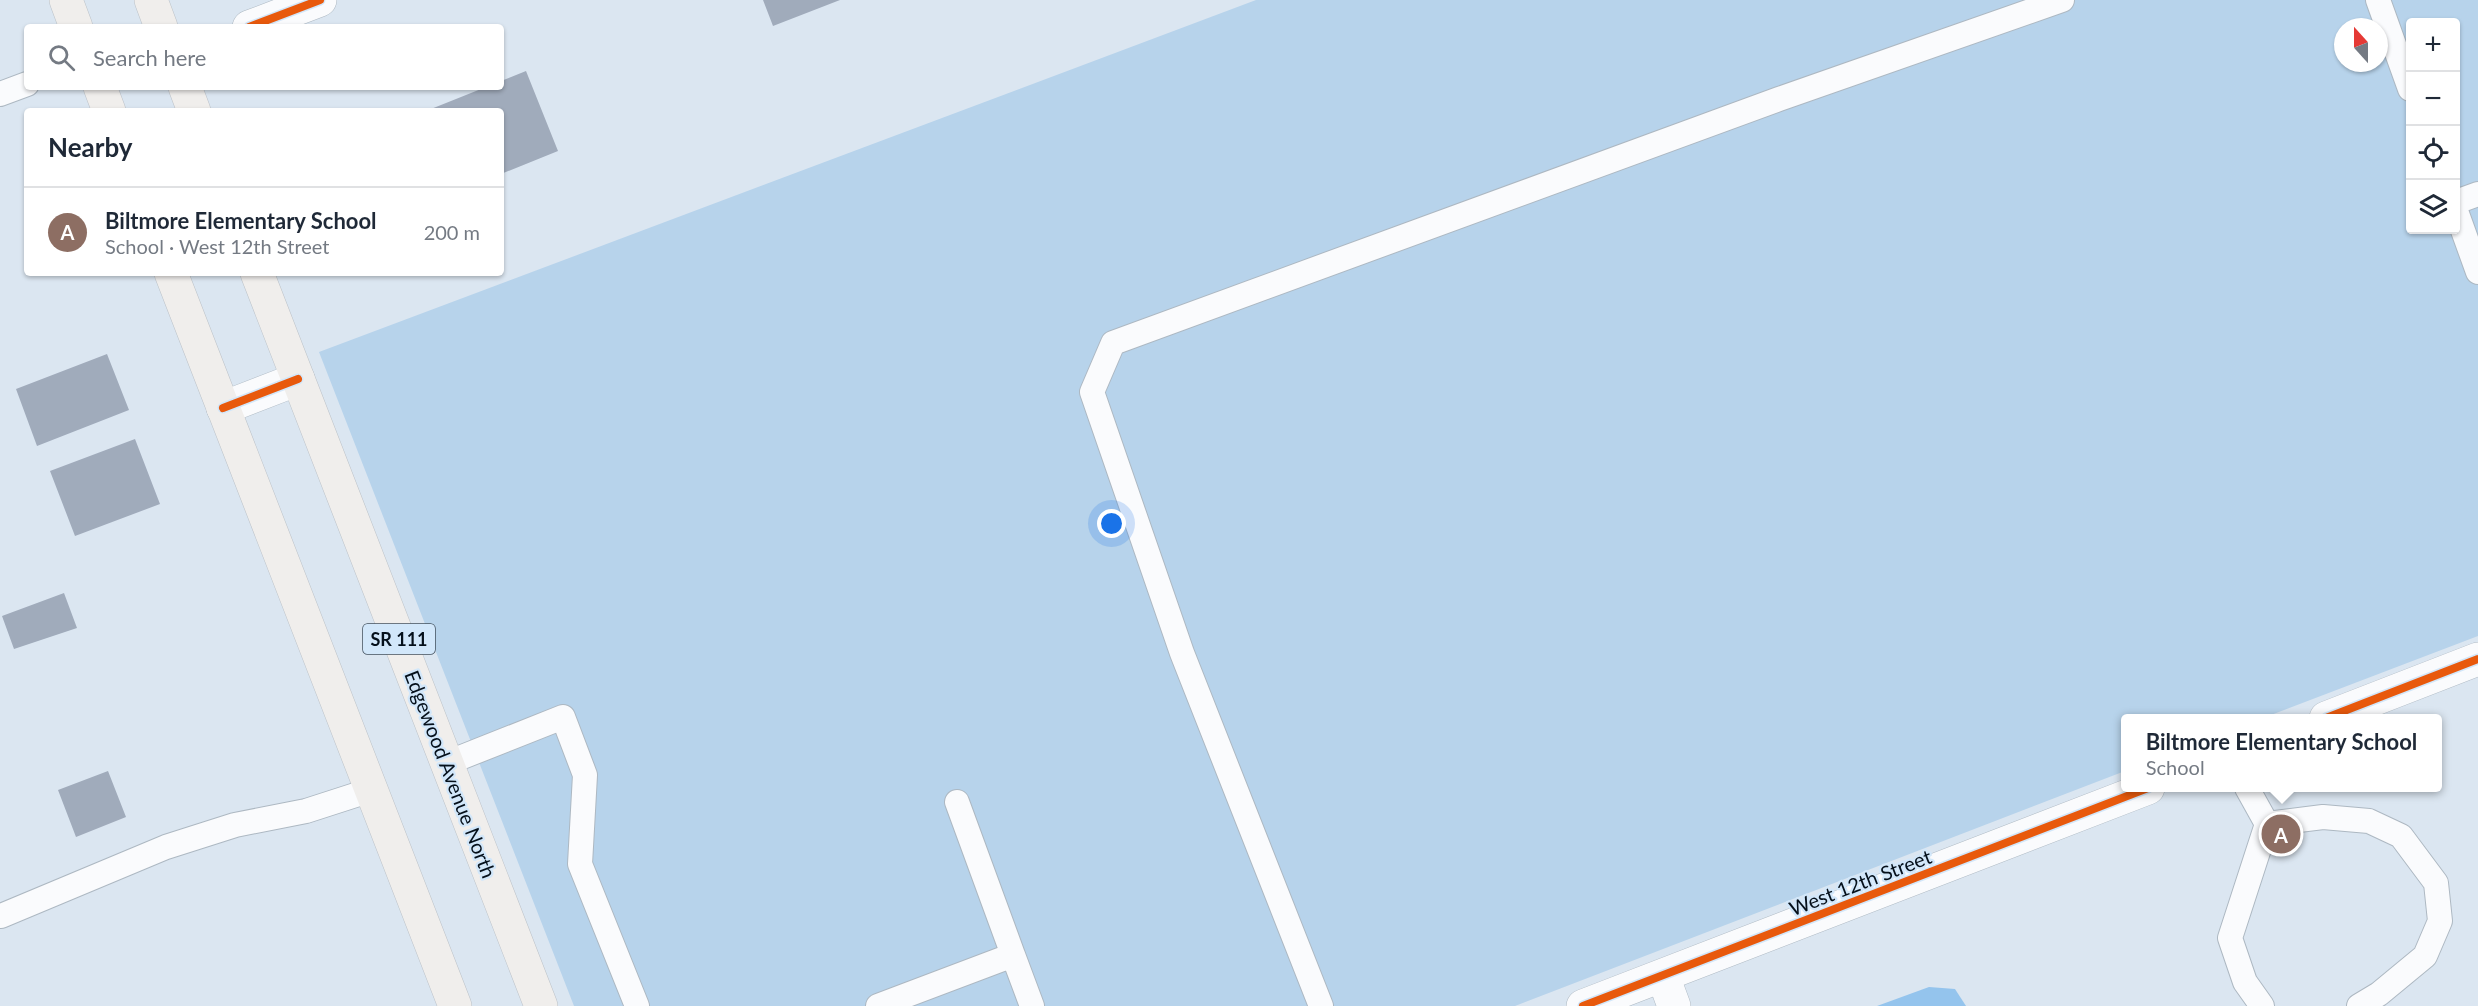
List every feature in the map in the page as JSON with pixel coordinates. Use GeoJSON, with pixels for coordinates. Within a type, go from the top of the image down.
{"type":"FeatureCollection","features":[{"type":"Feature","properties":{"kind":"main road"},"geometry":{"type":"LineString","coordinates":[[66,0],[75,24]]}},
{"type":"Feature","properties":{"kind":"main road"},"geometry":{"type":"LineString","coordinates":[[151,0],[161,24]]}},
{"type":"Feature","properties":{"kind":"main road"},"geometry":{"type":"LineString","coordinates":[[101,90],[108,108]]}},
{"type":"Feature","properties":{"kind":"main road"},"geometry":{"type":"LineString","coordinates":[[186,90],[193,108]]}},
{"type":"Feature","properties":{"kind":"main road"},"geometry":{"type":"LineString","coordinates":[[172,276],[455,1006]]}},
{"type":"Feature","properties":{"kind":"main road","name":"Edgewood Avenue North"},"geometry":{"type":"LineString","coordinates":[[258,276],[541,1006]]}},
{"type":"Feature","properties":{"kind":"street"},"geometry":{"type":"LineString","coordinates":[[253,24],[277,8],[320,0]]}},
{"type":"Feature","properties":{"kind":"street"},"geometry":{"type":"LineString","coordinates":[[223,408],[298,379]]}},
{"type":"Feature","properties":{"kind":"street"},"geometry":{"type":"LineString","coordinates":[[2336,714],[2478,659]]}},
{"type":"Feature","properties":{"kind":"street","name":"West 12th Street"},"geometry":{"type":"LineString","coordinates":[[1584,1006],[1669,991],[2139,792]]}},
{"type":"Feature","properties":{"kind":"lane"},"geometry":{"type":"LineString","coordinates":[[1321,1006],[1182,653],[1092,392],[1113,343],[1779,99],[2062,0]]}},
{"type":"Feature","properties":{"kind":"lane"},"geometry":{"type":"LineString","coordinates":[[2378,0],[2406,78]]}},
{"type":"Feature","properties":{"kind":"lane"},"geometry":{"type":"LineString","coordinates":[[0,94],[24,85]]}},
{"type":"Feature","properties":{"kind":"lane"},"geometry":{"type":"LineString","coordinates":[[2460,201],[2478,194]]}},
{"type":"Feature","properties":{"kind":"lane"},"geometry":{"type":"LineString","coordinates":[[2460,222],[2478,272]]}},
{"type":"Feature","properties":{"kind":"lane"},"geometry":{"type":"LineString","coordinates":[[447,763],[563,717],[585,775],[580,864],[637,1006]]}},
{"type":"Feature","properties":{"kind":"lane"},"geometry":{"type":"LineString","coordinates":[[1,916],[166,847],[235,825],[306,811],[371,790]]}},
{"type":"Feature","properties":{"kind":"lane"},"geometry":{"type":"LineString","coordinates":[[2249,792],[2267,824],[2230,938],[2245,982],[2262,1006]]}},
{"type":"Feature","properties":{"kind":"lane"},"geometry":{"type":"LineString","coordinates":[[957,801],[1032,1006]]}},
{"type":"Feature","properties":{"kind":"lane"},"geometry":{"type":"LineString","coordinates":[[2267,824],[2324,817],[2369,821],[2401,836],[2436,883],[2440,921],[2425,956],[2379,994],[2359,1006]]}},
{"type":"Feature","properties":{"kind":"lane"},"geometry":{"type":"LineString","coordinates":[[878,1006],[1013,955]]}},
{"type":"Feature","properties":{"kind":"shaded area"},"geometry":{"type":"Polygon","coordinates":[[[1256,0],[2478,0],[2478,636],[2273,714],[2121,714],[2121,773],[1515,1006],[574,1006],[319,352],[1256,0]]]}},
{"type":"Feature","properties":{"kind":"water"},"geometry":{"type":"Polygon","coordinates":[[[1929,987],[1955,989],[1966,1006],[1877,1006],[1929,987]]]}},
{"type":"Feature","properties":{"kind":"building"},"geometry":{"type":"Polygon","coordinates":[[[763,0],[840,0],[773,26],[763,0]]]}},
{"type":"Feature","properties":{"kind":"building"},"geometry":{"type":"Polygon","coordinates":[[[526,71],[558,151],[504,173],[504,108],[434,108],[478,90],[504,90],[504,80],[526,71]]]}},
{"type":"Feature","properties":{"kind":"building"},"geometry":{"type":"Polygon","coordinates":[[[107,354],[129,410],[37,446],[16,389],[107,354]]]}},
{"type":"Feature","properties":{"kind":"building"},"geometry":{"type":"Polygon","coordinates":[[[135,439],[160,504],[75,536],[50,471],[135,439]]]}},
{"type":"Feature","properties":{"kind":"building"},"geometry":{"type":"Polygon","coordinates":[[[64,593],[77,628],[14,649],[2,616],[64,593]]]}},
{"type":"Feature","properties":{"kind":"building"},"geometry":{"type":"Polygon","coordinates":[[[108,771],[126,817],[76,837],[58,790],[108,771]]]}},
{"type":"Feature","properties":{"kind":"cycle path"},"geometry":{"type":"LineString","coordinates":[[257,24],[320,0]]}},
{"type":"Feature","properties":{"kind":"cycle path"},"geometry":{"type":"LineString","coordinates":[[223,408],[298,379]]}},
{"type":"Feature","properties":{"kind":"cycle path"},"geometry":{"type":"LineString","coordinates":[[2336,714],[2478,659]]}},
{"type":"Feature","properties":{"kind":"cycle path"},"geometry":{"type":"LineString","coordinates":[[1583,1006],[2138,792]]}},
{"type":"Feature","properties":{"kind":"place","name":"Biltmore Elementary School"},"geometry":{"type":"Point","coordinates":[2281,834]}}]}
